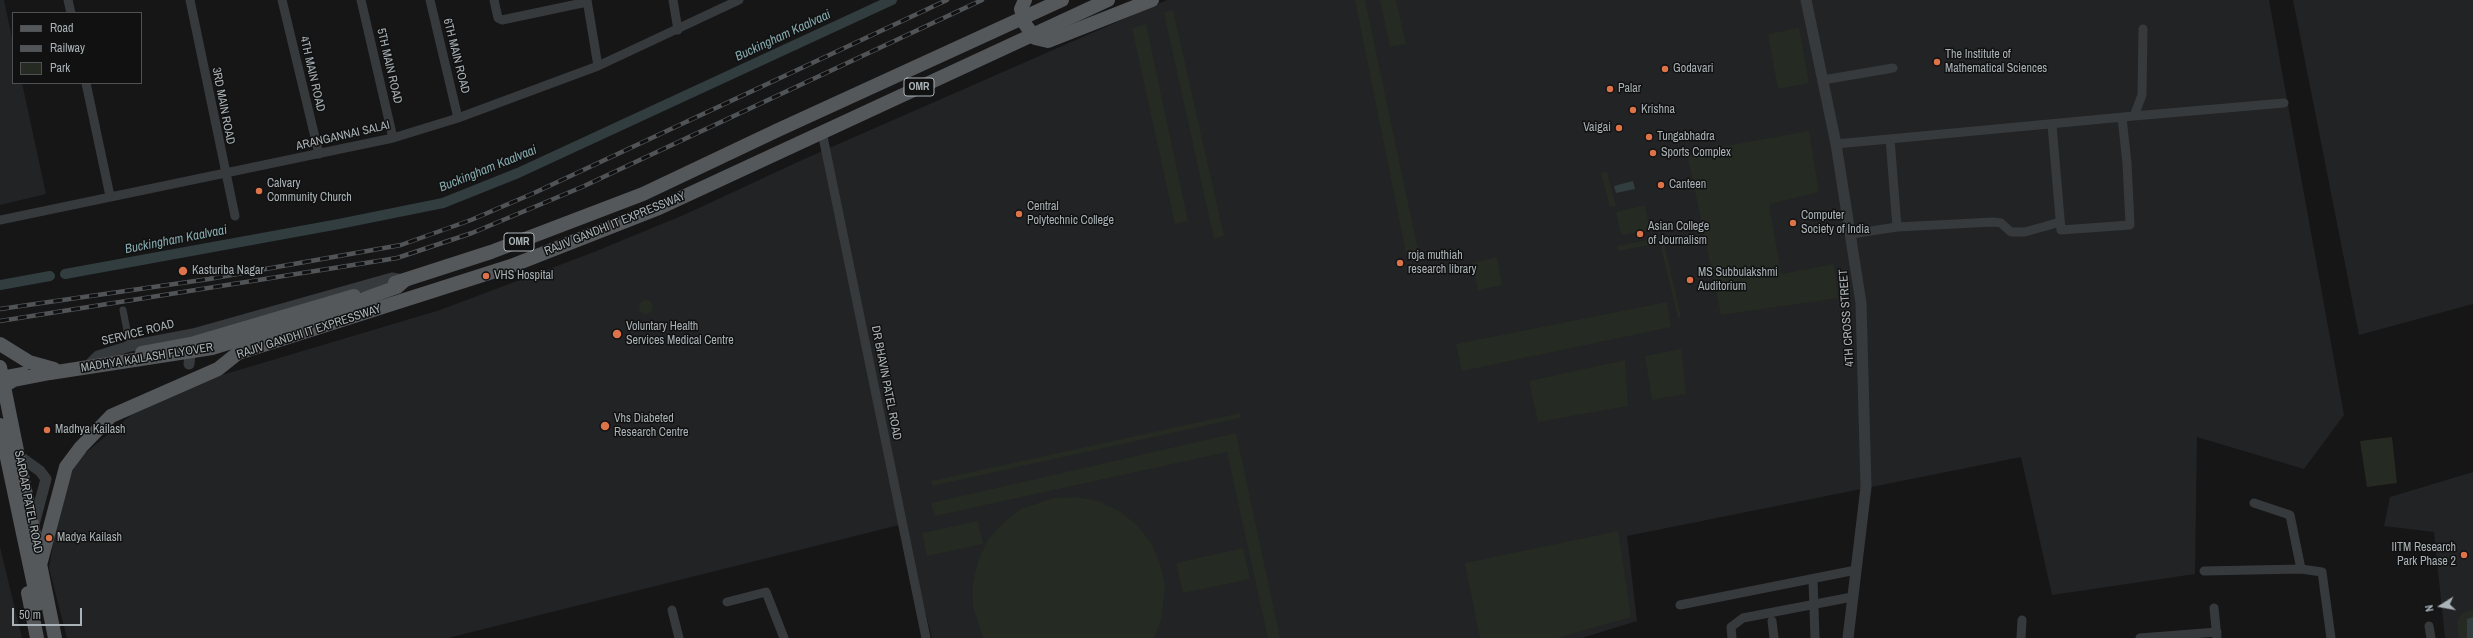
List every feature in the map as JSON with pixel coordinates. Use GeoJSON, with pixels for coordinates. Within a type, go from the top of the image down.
{"type":"FeatureCollection","features":[{"type":"Feature","properties":{"kind":"main road"},"geometry":{"type":"LineString","coordinates":[[1025,0],[1021,9],[1025,24],[1035,38],[1048,41],[1152,0]]}},
{"type":"Feature","properties":{"kind":"main road","name":"RAJIV GANDHI IT EXPRESSWAY"},"geometry":{"type":"LineString","coordinates":[[1,378],[91,363],[192,339],[404,280],[491,252],[643,194],[778,130],[1062,0]]}},
{"type":"Feature","properties":{"kind":"main road","name":"RAJIV GANDHI IT EXPRESSWAY"},"geometry":{"type":"LineString","coordinates":[[40,565],[66,467],[81,447],[111,416],[218,369],[238,353],[511,266],[659,208],[1108,0]]}},
{"type":"Feature","properties":{"kind":"main road","name":"MADHYA KAILASH FLYOVER"},"geometry":{"type":"LineString","coordinates":[[1,378],[14,380],[212,348],[319,315],[397,286],[404,280]]}},
{"type":"Feature","properties":{"kind":"main road"},"geometry":{"type":"LineString","coordinates":[[0,344],[29,362],[54,369]]}},
{"type":"Feature","properties":{"kind":"main road","name":"SARDAR PATEL ROAD"},"geometry":{"type":"LineString","coordinates":[[1,378],[55,638]]}},
{"type":"Feature","properties":{"kind":"main road"},"geometry":{"type":"LineString","coordinates":[[0,425],[45,638]]}},
{"type":"Feature","properties":{"kind":"main road","name":"SARDAR PATEL ROAD"},"geometry":{"type":"LineString","coordinates":[[0,460],[37,638]]}},
{"type":"Feature","properties":{"kind":"street"},"geometry":{"type":"LineString","coordinates":[[68,0],[71,12]]}},
{"type":"Feature","properties":{"kind":"street","name":"3RD MAIN ROAD"},"geometry":{"type":"LineString","coordinates":[[190,0],[225,174],[235,216]]}},
{"type":"Feature","properties":{"kind":"street","name":"4TH MAIN ROAD"},"geometry":{"type":"LineString","coordinates":[[282,0],[319,154]]}},
{"type":"Feature","properties":{"kind":"street","name":"5TH MAIN ROAD"},"geometry":{"type":"LineString","coordinates":[[361,0],[393,138]]}},
{"type":"Feature","properties":{"kind":"street","name":"6TH MAIN ROAD"},"geometry":{"type":"LineString","coordinates":[[430,0],[458,118]]}},
{"type":"Feature","properties":{"kind":"street"},"geometry":{"type":"LineString","coordinates":[[494,0],[498,18],[502,20],[587,1],[598,66]]}},
{"type":"Feature","properties":{"kind":"street"},"geometry":{"type":"LineString","coordinates":[[673,0],[678,30]]}},
{"type":"Feature","properties":{"kind":"street","name":"ARANGANNAI SALAI"},"geometry":{"type":"LineString","coordinates":[[0,220],[393,138],[458,118],[598,66],[678,30],[739,0]]}},
{"type":"Feature","properties":{"kind":"street","name":"4TH CROSS STREET"},"geometry":{"type":"LineString","coordinates":[[1806,0],[1836,144],[1861,298],[1866,487],[1848,638]]}},
{"type":"Feature","properties":{"kind":"street"},"geometry":{"type":"LineString","coordinates":[[2134,116],[2142,95],[2143,29]]}},
{"type":"Feature","properties":{"kind":"street"},"geometry":{"type":"LineString","coordinates":[[1823,80],[1893,68]]}},
{"type":"Feature","properties":{"kind":"street"},"geometry":{"type":"LineString","coordinates":[[86,84],[110,196]]}},
{"type":"Feature","properties":{"kind":"street"},"geometry":{"type":"LineString","coordinates":[[1836,144],[2284,103]]}},
{"type":"Feature","properties":{"kind":"street"},"geometry":{"type":"LineString","coordinates":[[2052,125],[2061,230],[2130,226],[2127,163],[2122,118]]}},
{"type":"Feature","properties":{"kind":"street","name":"DR BHAVIN PATEL ROAD"},"geometry":{"type":"LineString","coordinates":[[822,132],[926,638]]}},
{"type":"Feature","properties":{"kind":"street"},"geometry":{"type":"LineString","coordinates":[[1890,139],[1897,227]]}},
{"type":"Feature","properties":{"kind":"street"},"geometry":{"type":"LineString","coordinates":[[1851,234],[1897,227],[1993,222],[2001,223],[2011,232],[2025,232],[2060,222]]}},
{"type":"Feature","properties":{"kind":"street"},"geometry":{"type":"LineString","coordinates":[[123,310],[130,346]]}},
{"type":"Feature","properties":{"kind":"street"},"geometry":{"type":"LineString","coordinates":[[189,364],[192,339]]}},
{"type":"Feature","properties":{"kind":"street","name":"SERVICE ROAD"},"geometry":{"type":"LineString","coordinates":[[91,363],[98,356],[130,346],[192,339]]}},
{"type":"Feature","properties":{"kind":"street"},"geometry":{"type":"LineString","coordinates":[[18,456],[40,471],[46,479]]}},
{"type":"Feature","properties":{"kind":"street"},"geometry":{"type":"LineString","coordinates":[[33,530],[46,479],[66,467]]}},
{"type":"Feature","properties":{"kind":"street"},"geometry":{"type":"LineString","coordinates":[[2254,502],[2290,515],[2301,570]]}},
{"type":"Feature","properties":{"kind":"street"},"geometry":{"type":"LineString","coordinates":[[1680,605],[1813,580],[1856,570]]}},
{"type":"Feature","properties":{"kind":"street"},"geometry":{"type":"LineString","coordinates":[[2204,571],[2301,570],[2322,572],[2331,638]]}},
{"type":"Feature","properties":{"kind":"street"},"geometry":{"type":"LineString","coordinates":[[1813,580],[1815,638]]}},
{"type":"Feature","properties":{"kind":"street"},"geometry":{"type":"LineString","coordinates":[[727,602],[766,592],[784,638]]}},
{"type":"Feature","properties":{"kind":"street"},"geometry":{"type":"LineString","coordinates":[[1732,638],[1731,626],[1735,622],[1814,603],[1852,597]]}},
{"type":"Feature","properties":{"kind":"street"},"geometry":{"type":"LineString","coordinates":[[2140,638],[2217,635],[2214,608]]}},
{"type":"Feature","properties":{"kind":"street"},"geometry":{"type":"LineString","coordinates":[[672,610],[679,638]]}},
{"type":"Feature","properties":{"kind":"street"},"geometry":{"type":"LineString","coordinates":[[2021,638],[2022,620]]}},
{"type":"Feature","properties":{"kind":"street"},"geometry":{"type":"LineString","coordinates":[[1772,621],[1774,638]]}},
{"type":"Feature","properties":{"kind":"street"},"geometry":{"type":"LineString","coordinates":[[2429,626],[2431,638]]}},
{"type":"Feature","properties":{"kind":"shaded area"},"geometry":{"type":"Polygon","coordinates":[[[0,0],[4,0],[12,38],[12,84],[22,84],[46,194],[0,205],[0,0]]]}},
{"type":"Feature","properties":{"kind":"shaded area"},"geometry":{"type":"Polygon","coordinates":[[[1167,0],[2269,0],[2344,415],[2304,469],[2197,437],[2195,574],[2052,595],[2021,457],[1627,536],[1637,621],[1582,638],[932,638],[903,524],[448,638],[67,638],[49,568],[60,501],[77,460],[131,415],[202,381],[440,310],[594,252],[686,214],[802,160],[1167,0]]]}},
{"type":"Feature","properties":{"kind":"shaded area"},"geometry":{"type":"Polygon","coordinates":[[[2293,0],[2473,0],[2473,304],[2359,335],[2293,0]]]}},
{"type":"Feature","properties":{"kind":"shaded area"},"geometry":{"type":"Polygon","coordinates":[[[1633,181],[1635,189],[1616,193],[1614,186],[1633,181]]]}},
{"type":"Feature","properties":{"kind":"shaded area"},"geometry":{"type":"Polygon","coordinates":[[[2473,472],[2473,638],[2445,638],[2434,532],[2384,526],[2390,497],[2473,472]]]}},
{"type":"Feature","properties":{"kind":"shaded area"},"geometry":{"type":"Polygon","coordinates":[[[0,547],[22,638],[0,638],[0,547]]]}},
{"type":"Feature","properties":{"kind":"shaded area"},"geometry":{"type":"Polygon","coordinates":[[[2473,617],[2473,638],[2467,638],[2467,619],[2473,617]]]}},
{"type":"Feature","properties":{"kind":"green space"},"geometry":{"type":"Polygon","coordinates":[[[1355,0],[1365,0],[1418,250],[1406,253],[1355,0]]]}},
{"type":"Feature","properties":{"kind":"green space"},"geometry":{"type":"Polygon","coordinates":[[[1380,0],[1396,0],[1406,44],[1390,47],[1380,0]]]}},
{"type":"Feature","properties":{"kind":"green space"},"geometry":{"type":"Polygon","coordinates":[[[1173,10],[1224,236],[1214,239],[1164,13],[1173,10]]]}},
{"type":"Feature","properties":{"kind":"green space"},"geometry":{"type":"Polygon","coordinates":[[[1146,24],[1188,221],[1175,224],[1132,28],[1146,24]]]}},
{"type":"Feature","properties":{"kind":"green space"},"geometry":{"type":"Polygon","coordinates":[[[1799,28],[1809,83],[1778,89],[1768,34],[1799,28]]]}},
{"type":"Feature","properties":{"kind":"green space"},"geometry":{"type":"Polygon","coordinates":[[[1809,131],[1819,192],[1769,204],[1781,274],[1834,264],[1838,298],[1721,315],[1687,153],[1809,131]]]}},
{"type":"Feature","properties":{"kind":"green space"},"geometry":{"type":"Polygon","coordinates":[[[1607,172],[1616,206],[1610,207],[1601,173],[1607,172]]]}},
{"type":"Feature","properties":{"kind":"green space"},"geometry":{"type":"Polygon","coordinates":[[[1645,205],[1650,230],[1621,235],[1616,212],[1645,205]]]}},
{"type":"Feature","properties":{"kind":"green space"},"geometry":{"type":"Polygon","coordinates":[[[1663,238],[1681,317],[1678,318],[1660,243],[1618,251],[1617,246],[1663,238]]]}},
{"type":"Feature","properties":{"kind":"green space"},"geometry":{"type":"Polygon","coordinates":[[[1497,257],[1502,285],[1478,290],[1472,263],[1497,257]]]}},
{"type":"Feature","properties":{"kind":"green space"},"geometry":{"type":"Polygon","coordinates":[[[643,300],[649,300],[653,304],[653,310],[649,314],[643,314],[639,310],[639,304],[643,300]]]}},
{"type":"Feature","properties":{"kind":"green space"},"geometry":{"type":"Polygon","coordinates":[[[1667,302],[1671,327],[1462,371],[1456,344],[1667,302]]]}},
{"type":"Feature","properties":{"kind":"green space"},"geometry":{"type":"Polygon","coordinates":[[[1681,349],[1686,394],[1652,400],[1645,356],[1681,349]]]}},
{"type":"Feature","properties":{"kind":"green space"},"geometry":{"type":"Polygon","coordinates":[[[1625,360],[1628,406],[1538,422],[1529,381],[1625,360]]]}},
{"type":"Feature","properties":{"kind":"green space"},"geometry":{"type":"Polygon","coordinates":[[[1240,413],[1240,418],[932,486],[931,481],[1240,413]]]}},
{"type":"Feature","properties":{"kind":"green space"},"geometry":{"type":"Polygon","coordinates":[[[1236,433],[1280,638],[1268,638],[1227,452],[935,516],[931,503],[1236,433]]]}},
{"type":"Feature","properties":{"kind":"green space"},"geometry":{"type":"Polygon","coordinates":[[[2392,437],[2397,483],[2367,487],[2360,441],[2392,437]]]}},
{"type":"Feature","properties":{"kind":"green space"},"geometry":{"type":"Polygon","coordinates":[[[1076,497],[1098,501],[1119,511],[1137,525],[1151,543],[1160,564],[1165,586],[1162,617],[1154,638],[983,638],[973,606],[973,583],[978,561],[988,540],[1003,523],[1021,509],[1053,498],[1076,497]]]}},
{"type":"Feature","properties":{"kind":"green space"},"geometry":{"type":"Polygon","coordinates":[[[978,521],[983,544],[927,556],[922,533],[978,521]]]}},
{"type":"Feature","properties":{"kind":"green space"},"geometry":{"type":"Polygon","coordinates":[[[1618,531],[1631,617],[1557,638],[1480,638],[1465,563],[1618,531]]]}},
{"type":"Feature","properties":{"kind":"green space"},"geometry":{"type":"Polygon","coordinates":[[[1243,548],[1250,579],[1183,593],[1176,563],[1243,548]]]}},
{"type":"Feature","properties":{"kind":"green space"},"geometry":{"type":"Polygon","coordinates":[[[2473,610],[2473,638],[2459,638],[2457,622],[2462,613],[2473,610]]]}},
{"type":"Feature","properties":{"kind":"waterway","name":"Buckingham Kaalvaai"},"geometry":{"type":"LineString","coordinates":[[65,274],[339,224],[443,203],[518,173],[892,0]]}},
{"type":"Feature","properties":{"kind":"waterway","name":"Buckingham Kaalvaai"},"geometry":{"type":"LineString","coordinates":[[0,285],[50,276]]}},
{"type":"Feature","properties":{"kind":"railway"},"geometry":{"type":"LineString","coordinates":[[0,309],[209,279],[401,245],[471,220],[534,193],[947,0]]}},
{"type":"Feature","properties":{"kind":"railway"},"geometry":{"type":"LineString","coordinates":[[0,321],[397,258],[472,233],[582,187],[982,0]]}},
{"type":"Feature","properties":{"kind":"place","name":"The Institute of Mathematical Sciences"},"geometry":{"type":"Point","coordinates":[1937,62]}},
{"type":"Feature","properties":{"kind":"place","name":"Godavari"},"geometry":{"type":"Point","coordinates":[1665,69]}},
{"type":"Feature","properties":{"kind":"place","name":"Palar"},"geometry":{"type":"Point","coordinates":[1610,89]}},
{"type":"Feature","properties":{"kind":"place","name":"Krishna"},"geometry":{"type":"Point","coordinates":[1633,110]}},
{"type":"Feature","properties":{"kind":"place","name":"Vaigai"},"geometry":{"type":"Point","coordinates":[1619,128]}},
{"type":"Feature","properties":{"kind":"place","name":"Tungabhadra"},"geometry":{"type":"Point","coordinates":[1649,137]}},
{"type":"Feature","properties":{"kind":"place","name":"Sports Complex"},"geometry":{"type":"Point","coordinates":[1653,153]}},
{"type":"Feature","properties":{"kind":"place","name":"Canteen"},"geometry":{"type":"Point","coordinates":[1661,185]}},
{"type":"Feature","properties":{"kind":"place","name":"Calvary Community Church"},"geometry":{"type":"Point","coordinates":[259,191]}},
{"type":"Feature","properties":{"kind":"place","name":"Central Polytechnic College"},"geometry":{"type":"Point","coordinates":[1019,214]}},
{"type":"Feature","properties":{"kind":"place","name":"Computer Society of India"},"geometry":{"type":"Point","coordinates":[1793,223]}},
{"type":"Feature","properties":{"kind":"place","name":"Asian College of Journalism"},"geometry":{"type":"Point","coordinates":[1640,234]}},
{"type":"Feature","properties":{"kind":"place","name":"roja muthiah research library"},"geometry":{"type":"Point","coordinates":[1400,263]}},
{"type":"Feature","properties":{"kind":"place","name":"Kasturiba Nagar"},"geometry":{"type":"Point","coordinates":[183,271]}},
{"type":"Feature","properties":{"kind":"place","name":"VHS Hospital"},"geometry":{"type":"Point","coordinates":[486,276]}},
{"type":"Feature","properties":{"kind":"place","name":"MS Subbulakshmi Auditorium"},"geometry":{"type":"Point","coordinates":[1690,280]}},
{"type":"Feature","properties":{"kind":"place","name":"Voluntary Health Services Medical Centre"},"geometry":{"type":"Point","coordinates":[617,334]}},
{"type":"Feature","properties":{"kind":"place","name":"Vhs Diabeted Research Centre"},"geometry":{"type":"Point","coordinates":[605,426]}},
{"type":"Feature","properties":{"kind":"place","name":"Madhya Kailash"},"geometry":{"type":"Point","coordinates":[47,430]}},
{"type":"Feature","properties":{"kind":"place","name":"Madya Kailash"},"geometry":{"type":"Point","coordinates":[49,538]}},
{"type":"Feature","properties":{"kind":"place","name":"IITM Research Park Phase 2"},"geometry":{"type":"Point","coordinates":[2464,555]}}]}
